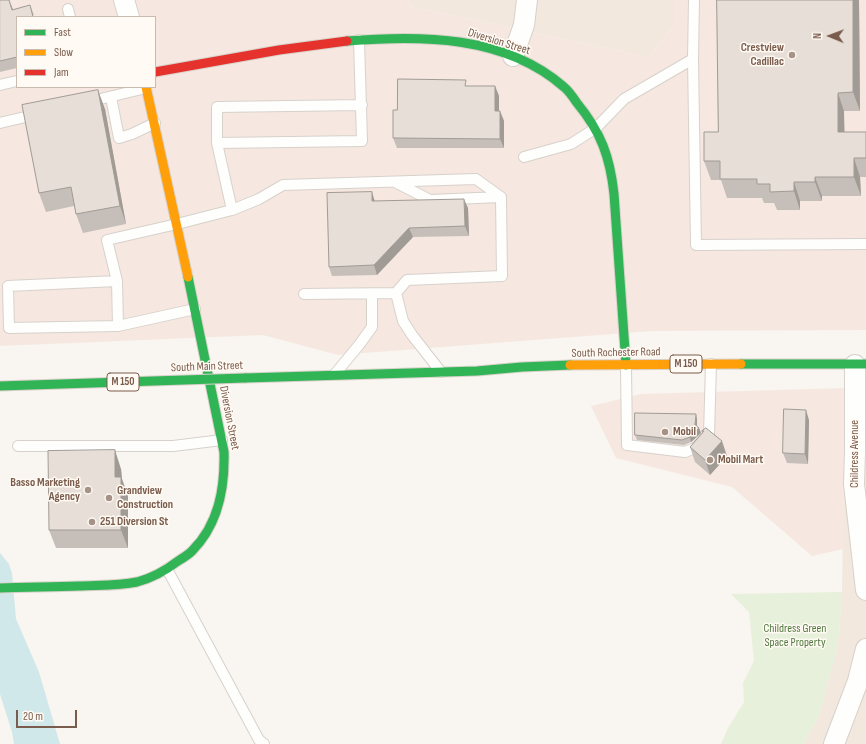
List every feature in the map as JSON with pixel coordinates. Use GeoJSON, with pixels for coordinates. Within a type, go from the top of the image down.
{"type":"FeatureCollection","features":[{"type":"Feature","properties":{"kind":"street"},"geometry":{"type":"LineString","coordinates":[[124,0],[129,16]]}},
{"type":"Feature","properties":{"kind":"street"},"geometry":{"type":"LineString","coordinates":[[513,56],[524,25],[527,0]]}},
{"type":"Feature","properties":{"kind":"street","name":"Diversion Street"},"geometry":{"type":"LineString","coordinates":[[156,72],[257,53],[359,40],[390,38],[453,41],[480,46],[530,63],[559,82],[573,95],[596,128],[608,160],[612,184],[626,365]]}},
{"type":"Feature","properties":{"kind":"street","name":"Diversion Street"},"geometry":{"type":"LineString","coordinates":[[0,588],[118,585],[136,582],[156,575],[192,551],[204,536],[220,505],[224,488],[225,470],[222,440],[196,309],[146,88]]}},
{"type":"Feature","properties":{"kind":"street","name":"South Rochester Road"},"geometry":{"type":"LineString","coordinates":[[414,372],[477,371],[522,367],[626,365],[860,364]]}},
{"type":"Feature","properties":{"kind":"street","name":"Childress Avenue"},"geometry":{"type":"LineString","coordinates":[[860,364],[854,484],[866,590]]}},
{"type":"Feature","properties":{"kind":"street","name":"South Main Street"},"geometry":{"type":"LineString","coordinates":[[0,386],[414,372]]}},
{"type":"Feature","properties":{"kind":"street"},"geometry":{"type":"LineString","coordinates":[[834,744],[858,681],[866,649]]}},
{"type":"Feature","properties":{"kind":"lane"},"geometry":{"type":"LineString","coordinates":[[694,0],[693,59],[696,245],[866,244]]}},
{"type":"Feature","properties":{"kind":"lane"},"geometry":{"type":"LineString","coordinates":[[217,144],[362,142],[359,40]]}},
{"type":"Feature","properties":{"kind":"lane"},"geometry":{"type":"LineString","coordinates":[[524,157],[571,144],[596,128],[624,99],[693,59]]}},
{"type":"Feature","properties":{"kind":"lane"},"geometry":{"type":"LineString","coordinates":[[0,85],[16,81]]}},
{"type":"Feature","properties":{"kind":"lane"},"geometry":{"type":"LineString","coordinates":[[80,104],[146,88]]}},
{"type":"Feature","properties":{"kind":"lane"},"geometry":{"type":"LineString","coordinates":[[111,97],[119,138],[132,134],[155,123]]}},
{"type":"Feature","properties":{"kind":"lane"},"geometry":{"type":"LineString","coordinates":[[232,210],[217,144],[217,107],[362,105]]}},
{"type":"Feature","properties":{"kind":"lane"},"geometry":{"type":"LineString","coordinates":[[0,123],[48,112]]}},
{"type":"Feature","properties":{"kind":"lane"},"geometry":{"type":"LineString","coordinates":[[118,326],[117,281],[107,240],[232,210],[284,185],[476,179],[501,198]]}},
{"type":"Feature","properties":{"kind":"lane"},"geometry":{"type":"LineString","coordinates":[[394,181],[430,200],[501,198]]}},
{"type":"Feature","properties":{"kind":"lane"},"geometry":{"type":"LineString","coordinates":[[396,293],[406,280],[502,276],[501,198]]}},
{"type":"Feature","properties":{"kind":"lane"},"geometry":{"type":"LineString","coordinates":[[117,281],[8,286],[9,328],[118,326],[196,309]]}},
{"type":"Feature","properties":{"kind":"lane"},"geometry":{"type":"LineString","coordinates":[[304,294],[396,293]]}},
{"type":"Feature","properties":{"kind":"lane"},"geometry":{"type":"LineString","coordinates":[[396,293],[403,321],[412,336],[441,372]]}},
{"type":"Feature","properties":{"kind":"lane"},"geometry":{"type":"LineString","coordinates":[[334,375],[372,327],[372,294]]}},
{"type":"Feature","properties":{"kind":"lane"},"geometry":{"type":"LineString","coordinates":[[626,365],[627,445],[685,452],[695,448],[709,435],[711,364]]}},
{"type":"Feature","properties":{"kind":"lane"},"geometry":{"type":"LineString","coordinates":[[18,446],[173,446],[222,440]]}},
{"type":"Feature","properties":{"kind":"lane"},"geometry":{"type":"LineString","coordinates":[[167,569],[260,743]]}},
{"type":"Feature","properties":{"kind":"shaded area"},"geometry":{"type":"Polygon","coordinates":[[[0,0],[409,0],[410,6],[648,57],[674,25],[674,0],[866,0],[866,330],[652,331],[338,355],[263,335],[0,346],[0,0]]]}},
{"type":"Feature","properties":{"kind":"shaded area"},"geometry":{"type":"Polygon","coordinates":[[[409,0],[674,0],[674,25],[648,57],[410,6],[409,0]]]}},
{"type":"Feature","properties":{"kind":"shaded area"},"geometry":{"type":"Polygon","coordinates":[[[845,388],[866,389],[866,744],[803,744],[818,718],[834,660],[839,634],[842,592],[845,388]]]}},
{"type":"Feature","properties":{"kind":"shaded area"},"geometry":{"type":"Polygon","coordinates":[[[845,388],[843,549],[812,556],[732,487],[616,458],[591,406],[641,394],[845,388]]]}},
{"type":"Feature","properties":{"kind":"green space","name":"Childress Green Space Property"},"geometry":{"type":"Polygon","coordinates":[[[842,592],[839,634],[834,660],[818,718],[803,744],[721,744],[728,728],[744,702],[743,683],[754,661],[749,612],[731,594],[842,592]]]}},
{"type":"Feature","properties":{"kind":"water"},"geometry":{"type":"Polygon","coordinates":[[[0,553],[9,564],[12,573],[16,619],[39,672],[60,744],[14,744],[12,732],[0,694],[0,553]]]}},
{"type":"Feature","properties":{"kind":"building"},"geometry":{"type":"Polygon","coordinates":[[[0,0],[9,0],[12,10],[30,5],[33,16],[16,16],[16,57],[0,61],[0,0]]]}},
{"type":"Feature","properties":{"kind":"building","name":"Crestview Cadillac"},"geometry":{"type":"Polygon","coordinates":[[[717,0],[853,0],[853,92],[838,93],[838,132],[866,132],[866,158],[854,158],[854,177],[815,177],[815,182],[794,182],[794,191],[770,192],[770,184],[757,184],[757,179],[720,179],[720,161],[704,161],[704,132],[718,132],[717,0]]]}},
{"type":"Feature","properties":{"kind":"building"},"geometry":{"type":"Polygon","coordinates":[[[398,79],[466,80],[465,86],[495,86],[495,111],[500,111],[500,139],[393,138],[393,110],[397,110],[398,79]]]}},
{"type":"Feature","properties":{"kind":"building"},"geometry":{"type":"Polygon","coordinates":[[[98,90],[120,206],[76,214],[71,187],[39,193],[22,105],[98,90]]]}},
{"type":"Feature","properties":{"kind":"building"},"geometry":{"type":"Polygon","coordinates":[[[372,192],[372,201],[464,199],[465,226],[409,228],[374,265],[329,267],[327,193],[372,192]]]}},
{"type":"Feature","properties":{"kind":"building"},"geometry":{"type":"Polygon","coordinates":[[[784,409],[806,410],[805,454],[783,453],[784,409]]]}},
{"type":"Feature","properties":{"kind":"building"},"geometry":{"type":"Polygon","coordinates":[[[635,413],[696,414],[695,425],[699,428],[690,437],[682,440],[635,435],[635,413]]]}},
{"type":"Feature","properties":{"kind":"building"},"geometry":{"type":"Polygon","coordinates":[[[706,428],[722,441],[705,460],[690,447],[706,428]]]}},
{"type":"Feature","properties":{"kind":"building","name":"251 Diversion St"},"geometry":{"type":"Polygon","coordinates":[[[115,450],[115,477],[121,477],[121,530],[49,530],[48,451],[115,450]]]}},
{"type":"Feature","properties":{"kind":"traffic: fast"},"geometry":{"type":"LineString","coordinates":[[347,41],[403,38],[432,39],[461,42],[489,48],[515,57],[541,70],[569,92],[598,135],[610,168],[614,194],[626,365]]}},
{"type":"Feature","properties":{"kind":"traffic: fast"},"geometry":{"type":"LineString","coordinates":[[0,588],[108,585],[137,582],[158,574],[187,555],[192,551],[209,529],[221,492],[224,452],[188,277]]}},
{"type":"Feature","properties":{"kind":"traffic: fast"},"geometry":{"type":"LineString","coordinates":[[741,364],[866,364]]}},
{"type":"Feature","properties":{"kind":"traffic: fast"},"geometry":{"type":"LineString","coordinates":[[245,378],[477,371],[570,365]]}},
{"type":"Feature","properties":{"kind":"traffic: fast"},"geometry":{"type":"LineString","coordinates":[[0,386],[245,378]]}},
{"type":"Feature","properties":{"kind":"traffic: slow"},"geometry":{"type":"LineString","coordinates":[[146,88],[188,277]]}},
{"type":"Feature","properties":{"kind":"traffic: slow"},"geometry":{"type":"LineString","coordinates":[[570,365],[741,364]]}},
{"type":"Feature","properties":{"kind":"traffic: jam"},"geometry":{"type":"LineString","coordinates":[[156,72],[279,50],[347,41]]}},
{"type":"Feature","properties":{"kind":"place","name":"Crestview Cadillac"},"geometry":{"type":"Point","coordinates":[792,55]}},
{"type":"Feature","properties":{"kind":"place","name":"Mobil"},"geometry":{"type":"Point","coordinates":[665,432]}},
{"type":"Feature","properties":{"kind":"place","name":"Mobil Mart"},"geometry":{"type":"Point","coordinates":[710,460]}},
{"type":"Feature","properties":{"kind":"place","name":"Basso Marketing Agency"},"geometry":{"type":"Point","coordinates":[88,490]}},
{"type":"Feature","properties":{"kind":"place","name":"Grandview Construction"},"geometry":{"type":"Point","coordinates":[109,498]}},
{"type":"Feature","properties":{"kind":"place","name":"251 Diversion St"},"geometry":{"type":"Point","coordinates":[92,522]}}]}
